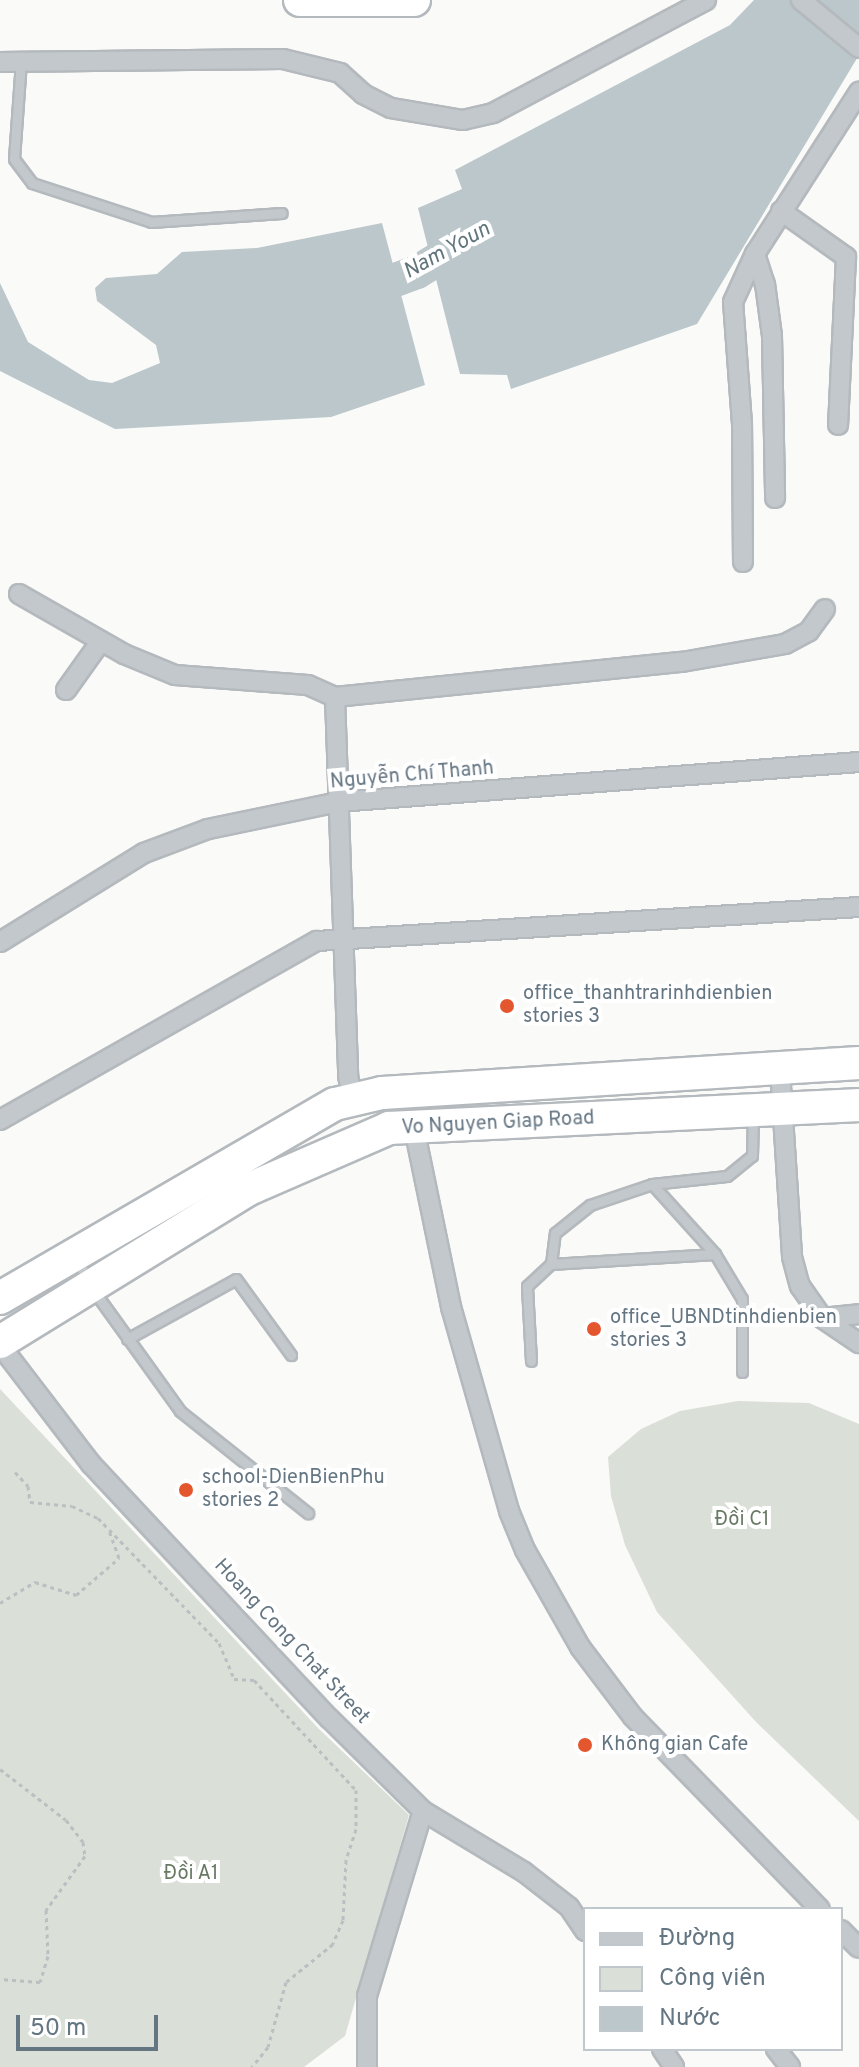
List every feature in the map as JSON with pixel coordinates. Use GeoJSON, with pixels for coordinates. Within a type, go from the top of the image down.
{"type":"FeatureCollection","features":[{"type":"Feature","properties":{"kind":"highway"},"geometry":{"type":"LineString","coordinates":[[300,0],[414,0]]}},
{"type":"Feature","properties":{"kind":"highway","name":"Vo Nguyen Giap Road"},"geometry":{"type":"LineString","coordinates":[[0,1298],[74,1252],[335,1104],[382,1093],[859,1063]]}},
{"type":"Feature","properties":{"kind":"highway"},"geometry":{"type":"LineString","coordinates":[[615,1080],[617,1118]]}},
{"type":"Feature","properties":{"kind":"highway","name":"Vo Nguyen Giap Road"},"geometry":{"type":"LineString","coordinates":[[0,1343],[288,1169],[389,1128],[859,1105]]}},
{"type":"Feature","properties":{"kind":"street"},"geometry":{"type":"LineString","coordinates":[[0,62],[283,59],[340,73],[391,108],[463,120],[493,113],[706,0]]}},
{"type":"Feature","properties":{"kind":"street"},"geometry":{"type":"LineString","coordinates":[[801,0],[855,45]]}},
{"type":"Feature","properties":{"kind":"street"},"geometry":{"type":"LineString","coordinates":[[743,562],[742,424],[733,302],[755,254],[859,92]]}},
{"type":"Feature","properties":{"kind":"street"},"geometry":{"type":"LineString","coordinates":[[781,211],[846,257],[838,425]]}},
{"type":"Feature","properties":{"kind":"street"},"geometry":{"type":"LineString","coordinates":[[755,254],[765,284],[772,336],[775,498]]}},
{"type":"Feature","properties":{"kind":"street"},"geometry":{"type":"LineString","coordinates":[[19,594],[147,664],[196,680],[308,685],[335,697],[682,662],[785,644],[809,631],[825,609]]}},
{"type":"Feature","properties":{"kind":"street"},"geometry":{"type":"LineString","coordinates":[[66,690],[101,641]]}},
{"type":"Feature","properties":{"kind":"street"},"geometry":{"type":"LineString","coordinates":[[335,697],[348,1076],[353,1100]]}},
{"type":"Feature","properties":{"kind":"street","name":"Nguyễn Chí Thanh"},"geometry":{"type":"LineString","coordinates":[[0,942],[144,853],[208,829],[338,802],[859,762]]}},
{"type":"Feature","properties":{"kind":"street"},"geometry":{"type":"LineString","coordinates":[[0,1120],[317,941],[859,907]]}},
{"type":"Feature","properties":{"kind":"street"},"geometry":{"type":"LineString","coordinates":[[780,1070],[768,1110],[792,1257],[800,1286],[822,1318],[859,1343]]}},
{"type":"Feature","properties":{"kind":"street"},"geometry":{"type":"LineString","coordinates":[[414,1128],[451,1307],[509,1511],[525,1550],[580,1647],[633,1717],[818,1907]]}},
{"type":"Feature","properties":{"kind":"street"},"geometry":{"type":"LineString","coordinates":[[822,1318],[859,1314]]}},
{"type":"Feature","properties":{"kind":"street","name":"Hoang Cong Chat Street"},"geometry":{"type":"LineString","coordinates":[[0,1343],[91,1464],[330,1719],[423,1811],[524,1872],[569,1907],[583,1928]]}},
{"type":"Feature","properties":{"kind":"street"},"geometry":{"type":"LineString","coordinates":[[367,2067],[367,1996],[423,1811]]}},
{"type":"Feature","properties":{"kind":"street"},"geometry":{"type":"LineString","coordinates":[[843,1932],[859,1948]]}},
{"type":"Feature","properties":{"kind":"street"},"geometry":{"type":"LineString","coordinates":[[778,2051],[790,2067]]}},
{"type":"Feature","properties":{"kind":"lane"},"geometry":{"type":"LineString","coordinates":[[21,61],[14,159],[32,183],[151,222],[191,224],[282,213]]}},
{"type":"Feature","properties":{"kind":"lane"},"geometry":{"type":"LineString","coordinates":[[551,1264],[555,1233],[570,1217],[622,1191],[652,1184],[727,1176],[752,1156],[768,1110]]}},
{"type":"Feature","properties":{"kind":"lane"},"geometry":{"type":"LineString","coordinates":[[652,1184],[715,1254],[742,1299],[742,1372]]}},
{"type":"Feature","properties":{"kind":"lane"},"geometry":{"type":"LineString","coordinates":[[74,1252],[91,1287],[180,1411],[308,1513]]}},
{"type":"Feature","properties":{"kind":"lane"},"geometry":{"type":"LineString","coordinates":[[531,1361],[527,1286],[551,1264],[715,1254]]}},
{"type":"Feature","properties":{"kind":"lane"},"geometry":{"type":"LineString","coordinates":[[127,1339],[236,1279],[291,1355]]}},
{"type":"Feature","properties":{"kind":"path"},"geometry":{"type":"LineString","coordinates":[[15,1472],[28,1486],[30,1502],[72,1506],[109,1529],[219,1643],[234,1679],[254,1680],[356,1790],[356,1829],[346,1860],[343,1920],[333,1944],[286,1982],[268,2047],[252,2067]]}},
{"type":"Feature","properties":{"kind":"path"},"geometry":{"type":"LineString","coordinates":[[0,1603],[35,1582],[76,1595],[119,1558],[109,1529]]}},
{"type":"Feature","properties":{"kind":"path"},"geometry":{"type":"LineString","coordinates":[[0,1769],[66,1820],[83,1842],[85,1856],[46,1910],[48,1956],[40,1982],[0,1979]]}},
{"type":"Feature","properties":{"kind":"green space","name":"Đồi A1"},"geometry":{"type":"Polygon","coordinates":[[[0,1389],[318,1728],[409,1815],[345,2036],[304,2067],[0,2067],[0,1389]]]}},
{"type":"Feature","properties":{"kind":"green space","name":"Đồi C1"},"geometry":{"type":"Polygon","coordinates":[[[738,1401],[809,1403],[859,1424],[859,1821],[757,1723],[657,1612],[625,1545],[611,1496],[608,1457],[641,1429],[680,1411],[738,1401]]]}},
{"type":"Feature","properties":{"kind":"water"},"geometry":{"type":"Polygon","coordinates":[[[754,0],[859,0],[859,55],[697,324],[511,389],[507,375],[460,374],[418,208],[462,189],[455,170],[730,25],[754,0]]]}},
{"type":"Feature","properties":{"kind":"water"},"geometry":{"type":"Polygon","coordinates":[[[382,223],[425,385],[331,417],[115,429],[0,371],[0,283],[28,342],[89,380],[112,383],[160,363],[156,345],[97,301],[95,288],[106,278],[157,274],[182,252],[257,248],[382,223]]]}},
{"type":"Feature","properties":{"kind":"waterway","name":"Nam Youn"},"geometry":{"type":"LineString","coordinates":[[355,295],[417,272],[469,240]]}},
{"type":"Feature","properties":{"kind":"place","name":"office_thanhtrarinhdienbien stories 3"},"geometry":{"type":"Point","coordinates":[507,1006]}},
{"type":"Feature","properties":{"kind":"place","name":"office_UBNDtinhdienbien stories 3"},"geometry":{"type":"Point","coordinates":[594,1329]}},
{"type":"Feature","properties":{"kind":"place","name":"school-DienBienPhu stories 2"},"geometry":{"type":"Point","coordinates":[186,1490]}},
{"type":"Feature","properties":{"kind":"place","name":"Không gian Cafe"},"geometry":{"type":"Point","coordinates":[585,1745]}}]}
